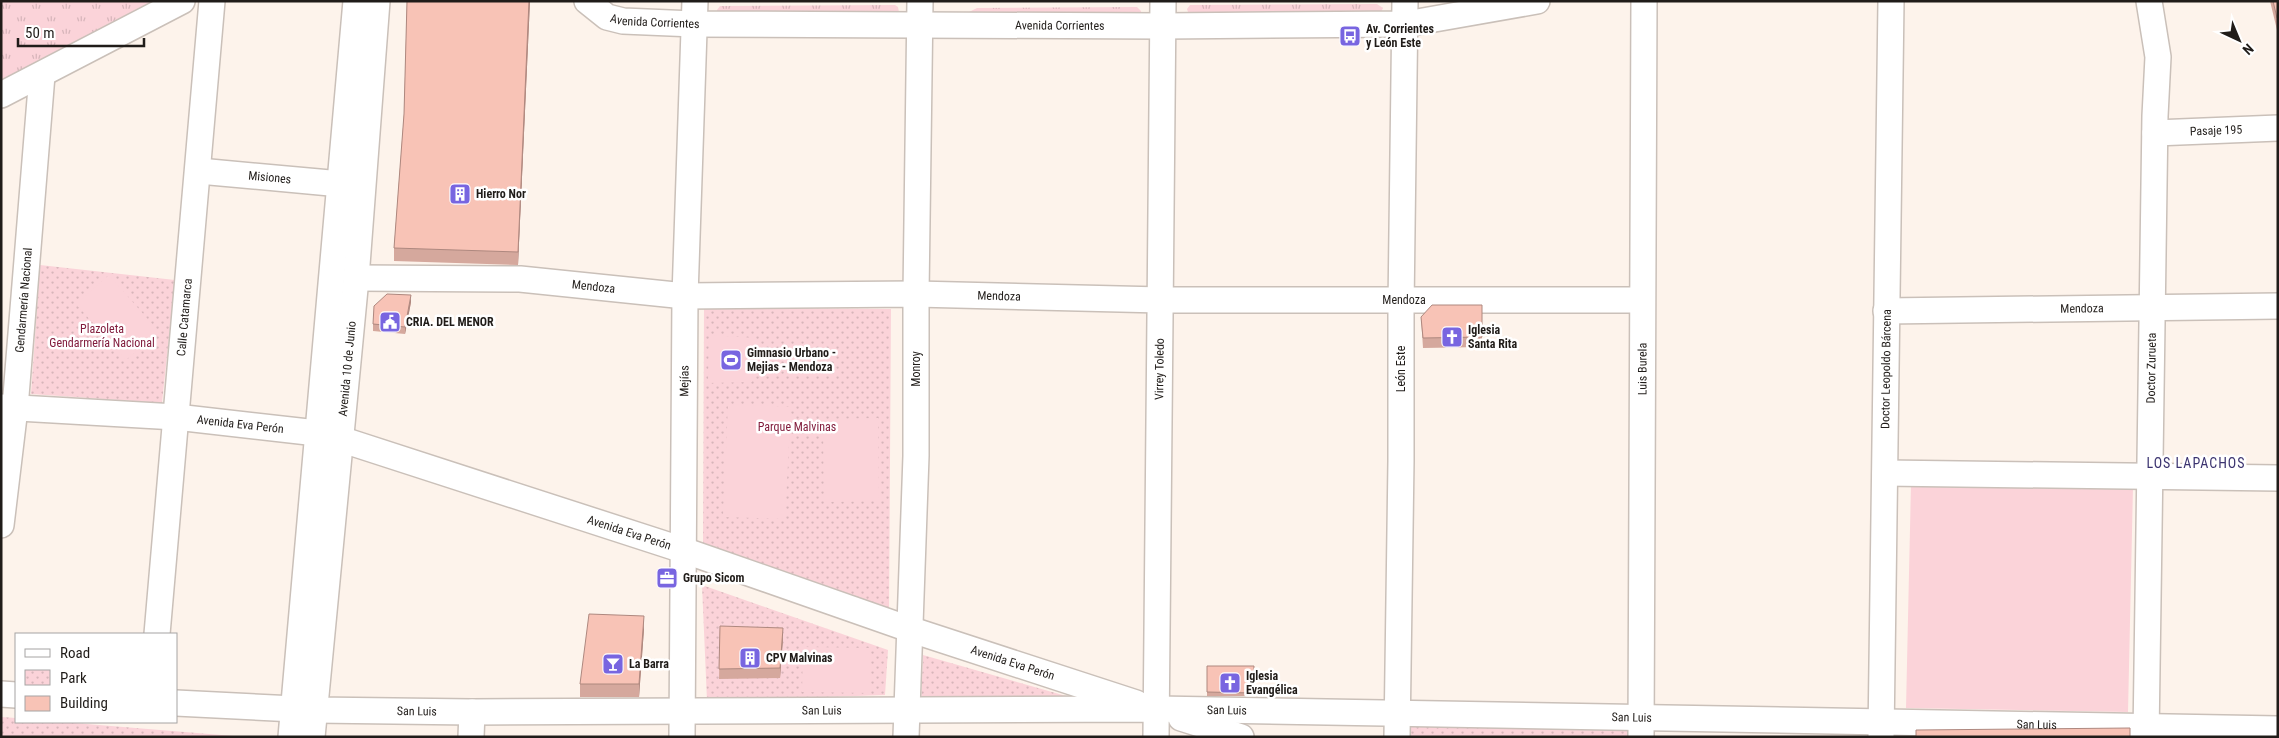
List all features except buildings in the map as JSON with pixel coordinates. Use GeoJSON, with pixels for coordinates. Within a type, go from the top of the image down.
{"type":"FeatureCollection","features":[{"type":"Feature","properties":{"kind":"street"},"geometry":{"type":"LineString","coordinates":[[1,96],[182,1]]}},
{"type":"Feature","properties":{"kind":"street","name":"Calle Catamarca"},"geometry":{"type":"LineString","coordinates":[[157,633],[199,171],[212,1]]}},
{"type":"Feature","properties":{"kind":"street","name":"Avenida 10 de Junio"},"geometry":{"type":"LineString","coordinates":[[312,737],[305,710],[328,436],[341,184],[356,1]]}},
{"type":"Feature","properties":{"kind":"street","name":"Avenida 10 de Junio"},"geometry":{"type":"LineString","coordinates":[[328,436],[356,278],[378,1]]}},
{"type":"Feature","properties":{"kind":"street","name":"Avenida Corrientes"},"geometry":{"type":"LineString","coordinates":[[586,1],[607,17],[623,21],[695,13],[919,13],[1163,26],[1405,13],[1537,1]]}},
{"type":"Feature","properties":{"kind":"street","name":"Virrey Toledo"},"geometry":{"type":"LineString","coordinates":[[1156,737],[1163,1]]}},
{"type":"Feature","properties":{"kind":"street","name":"Luis Burela"},"geometry":{"type":"LineString","coordinates":[[1641,727],[1644,1]]}},
{"type":"Feature","properties":{"kind":"street","name":"Doctor Leopoldo Bárcena"},"geometry":{"type":"LineString","coordinates":[[1881,729],[1891,1]]}},
{"type":"Feature","properties":{"kind":"street","name":"Doctor Zurueta"},"geometry":{"type":"LineString","coordinates":[[2146,732],[2155,133],[2158,57],[2149,1]]}},
{"type":"Feature","properties":{"kind":"street","name":"Mejías"},"geometry":{"type":"LineString","coordinates":[[682,737],[685,296],[695,13]]}},
{"type":"Feature","properties":{"kind":"street","name":"Monroy"},"geometry":{"type":"LineString","coordinates":[[906,737],[916,456],[919,13]]}},
{"type":"Feature","properties":{"kind":"street","name":"León Este"},"geometry":{"type":"LineString","coordinates":[[1397,725],[1402,461],[1401,300],[1405,13]]}},
{"type":"Feature","properties":{"kind":"street","name":"Gendarmería Nacional"},"geometry":{"type":"LineString","coordinates":[[1,525],[8,407],[42,74]]}},
{"type":"Feature","properties":{"kind":"street","name":"Pasaje 195"},"geometry":{"type":"LineString","coordinates":[[2155,133],[2278,128]]}},
{"type":"Feature","properties":{"kind":"street","name":"Misiones"},"geometry":{"type":"LineString","coordinates":[[199,171],[341,184]]}},
{"type":"Feature","properties":{"kind":"street","name":"Mendoza"},"geometry":{"type":"LineString","coordinates":[[356,278],[520,279],[685,296],[916,294],[1161,300],[1642,300]]}},
{"type":"Feature","properties":{"kind":"street","name":"Mendoza"},"geometry":{"type":"LineString","coordinates":[[1886,311],[2278,306]]}},
{"type":"Feature","properties":{"kind":"street","name":"Avenida Eva Perón"},"geometry":{"type":"LineString","coordinates":[[8,407],[176,417],[328,436],[683,550],[909,629],[1241,737]]}},
{"type":"Feature","properties":{"kind":"street"},"geometry":{"type":"LineString","coordinates":[[1885,473],[2278,478]]}},
{"type":"Feature","properties":{"kind":"street"},"geometry":{"type":"LineString","coordinates":[[1,694],[15,695]]}},
{"type":"Feature","properties":{"kind":"street","name":"San Luis"},"geometry":{"type":"LineString","coordinates":[[178,703],[305,710],[472,712],[1156,710],[1397,725],[2146,732],[2278,729]]}},
{"type":"Feature","properties":{"kind":"street","name":"Avenida 10 de Junio"},"geometry":{"type":"LineString","coordinates":[[291,737],[305,710]]}},
{"type":"Feature","properties":{"kind":"street"},"geometry":{"type":"LineString","coordinates":[[471,737],[472,712]]}},
{"type":"Feature","properties":{"kind":"green space"},"geometry":{"type":"Polygon","coordinates":[[[1,1],[153,1],[1,81],[1,1]]]}},
{"type":"Feature","properties":{"kind":"green space"},"geometry":{"type":"Polygon","coordinates":[[[1377,4],[1383,8],[1381,12],[1192,14],[1187,9],[1190,5],[1377,4]]]}},
{"type":"Feature","properties":{"kind":"green space"},"geometry":{"type":"Polygon","coordinates":[[[895,5],[898,7],[899,12],[717,12],[720,6],[895,5]]]}},
{"type":"Feature","properties":{"kind":"green space"},"geometry":{"type":"Polygon","coordinates":[[[1137,7],[1141,14],[967,13],[977,8],[1137,7]]]}},
{"type":"Feature","properties":{"kind":"green space","name":"Plazoleta Gendarmería Nacional"},"geometry":{"type":"Polygon","coordinates":[[[40,265],[175,280],[162,403],[31,394],[40,265]]]}},
{"type":"Feature","properties":{"kind":"green space"},"geometry":{"type":"Polygon","coordinates":[[[109,275],[159,332],[126,360],[76,304],[109,275]]]}},
{"type":"Feature","properties":{"kind":"green space","name":"Parque Malvinas"},"geometry":{"type":"Polygon","coordinates":[[[704,308],[891,309],[889,612],[703,545],[704,308]]]}},
{"type":"Feature","properties":{"kind":"green space","name":"Gimnasio Urbano - Mejias - Mendoza"},"geometry":{"type":"Polygon","coordinates":[[[709,335],[755,338],[752,382],[708,383],[709,335]]]}},
{"type":"Feature","properties":{"kind":"green space"},"geometry":{"type":"Polygon","coordinates":[[[728,404],[791,407],[785,519],[723,517],[728,404]]]}},
{"type":"Feature","properties":{"kind":"green space"},"geometry":{"type":"Polygon","coordinates":[[[878,418],[879,501],[824,502],[823,419],[878,418]]]}},
{"type":"Feature","properties":{"kind":"green space"},"geometry":{"type":"Polygon","coordinates":[[[1911,484],[2133,487],[2128,712],[1906,708],[1911,484]]]}},
{"type":"Feature","properties":{"kind":"green space"},"geometry":{"type":"Polygon","coordinates":[[[702,585],[888,650],[885,695],[707,701],[702,585]]]}},
{"type":"Feature","properties":{"kind":"green space"},"geometry":{"type":"Polygon","coordinates":[[[803,647],[870,648],[869,693],[802,692],[803,647]]]}},
{"type":"Feature","properties":{"kind":"green space"},"geometry":{"type":"Polygon","coordinates":[[[923,655],[1066,696],[1061,700],[921,704],[923,655]]]}},
{"type":"Feature","properties":{"kind":"green space"},"geometry":{"type":"Polygon","coordinates":[[[1,717],[15,718],[15,723],[74,723],[246,737],[1,737],[1,717]]]}},
{"type":"Feature","properties":{"kind":"green space"},"geometry":{"type":"Polygon","coordinates":[[[1407,722],[1635,725],[1635,737],[1407,737],[1407,722]]]}},
{"type":"Feature","properties":{"kind":"place","name":"Av. Corrientes y León Este"},"geometry":{"type":"Point","coordinates":[1350,36]}},
{"type":"Feature","properties":{"kind":"place","name":"Hierro Nor"},"geometry":{"type":"Point","coordinates":[460,194]}},
{"type":"Feature","properties":{"kind":"place","name":"CRIA. DEL MENOR"},"geometry":{"type":"Point","coordinates":[390,322]}},
{"type":"Feature","properties":{"kind":"place","name":"Iglesia Santa Rita"},"geometry":{"type":"Point","coordinates":[1452,337]}},
{"type":"Feature","properties":{"kind":"place","name":"Gimnasio Urbano - Mejias - Mendoza"},"geometry":{"type":"Point","coordinates":[731,360]}},
{"type":"Feature","properties":{"kind":"place","name":"Grupo Sicom"},"geometry":{"type":"Point","coordinates":[667,578]}},
{"type":"Feature","properties":{"kind":"place","name":"CPV Malvinas"},"geometry":{"type":"Point","coordinates":[750,658]}},
{"type":"Feature","properties":{"kind":"place","name":"La Barra"},"geometry":{"type":"Point","coordinates":[613,664]}},
{"type":"Feature","properties":{"kind":"place","name":"Iglesia Evangélica"},"geometry":{"type":"Point","coordinates":[1230,683]}},
{"type":"Feature","properties":{"kind":"district","name":"LOS LAPACHOS"},"geometry":{"type":"Point","coordinates":[2196,463]}}]}
